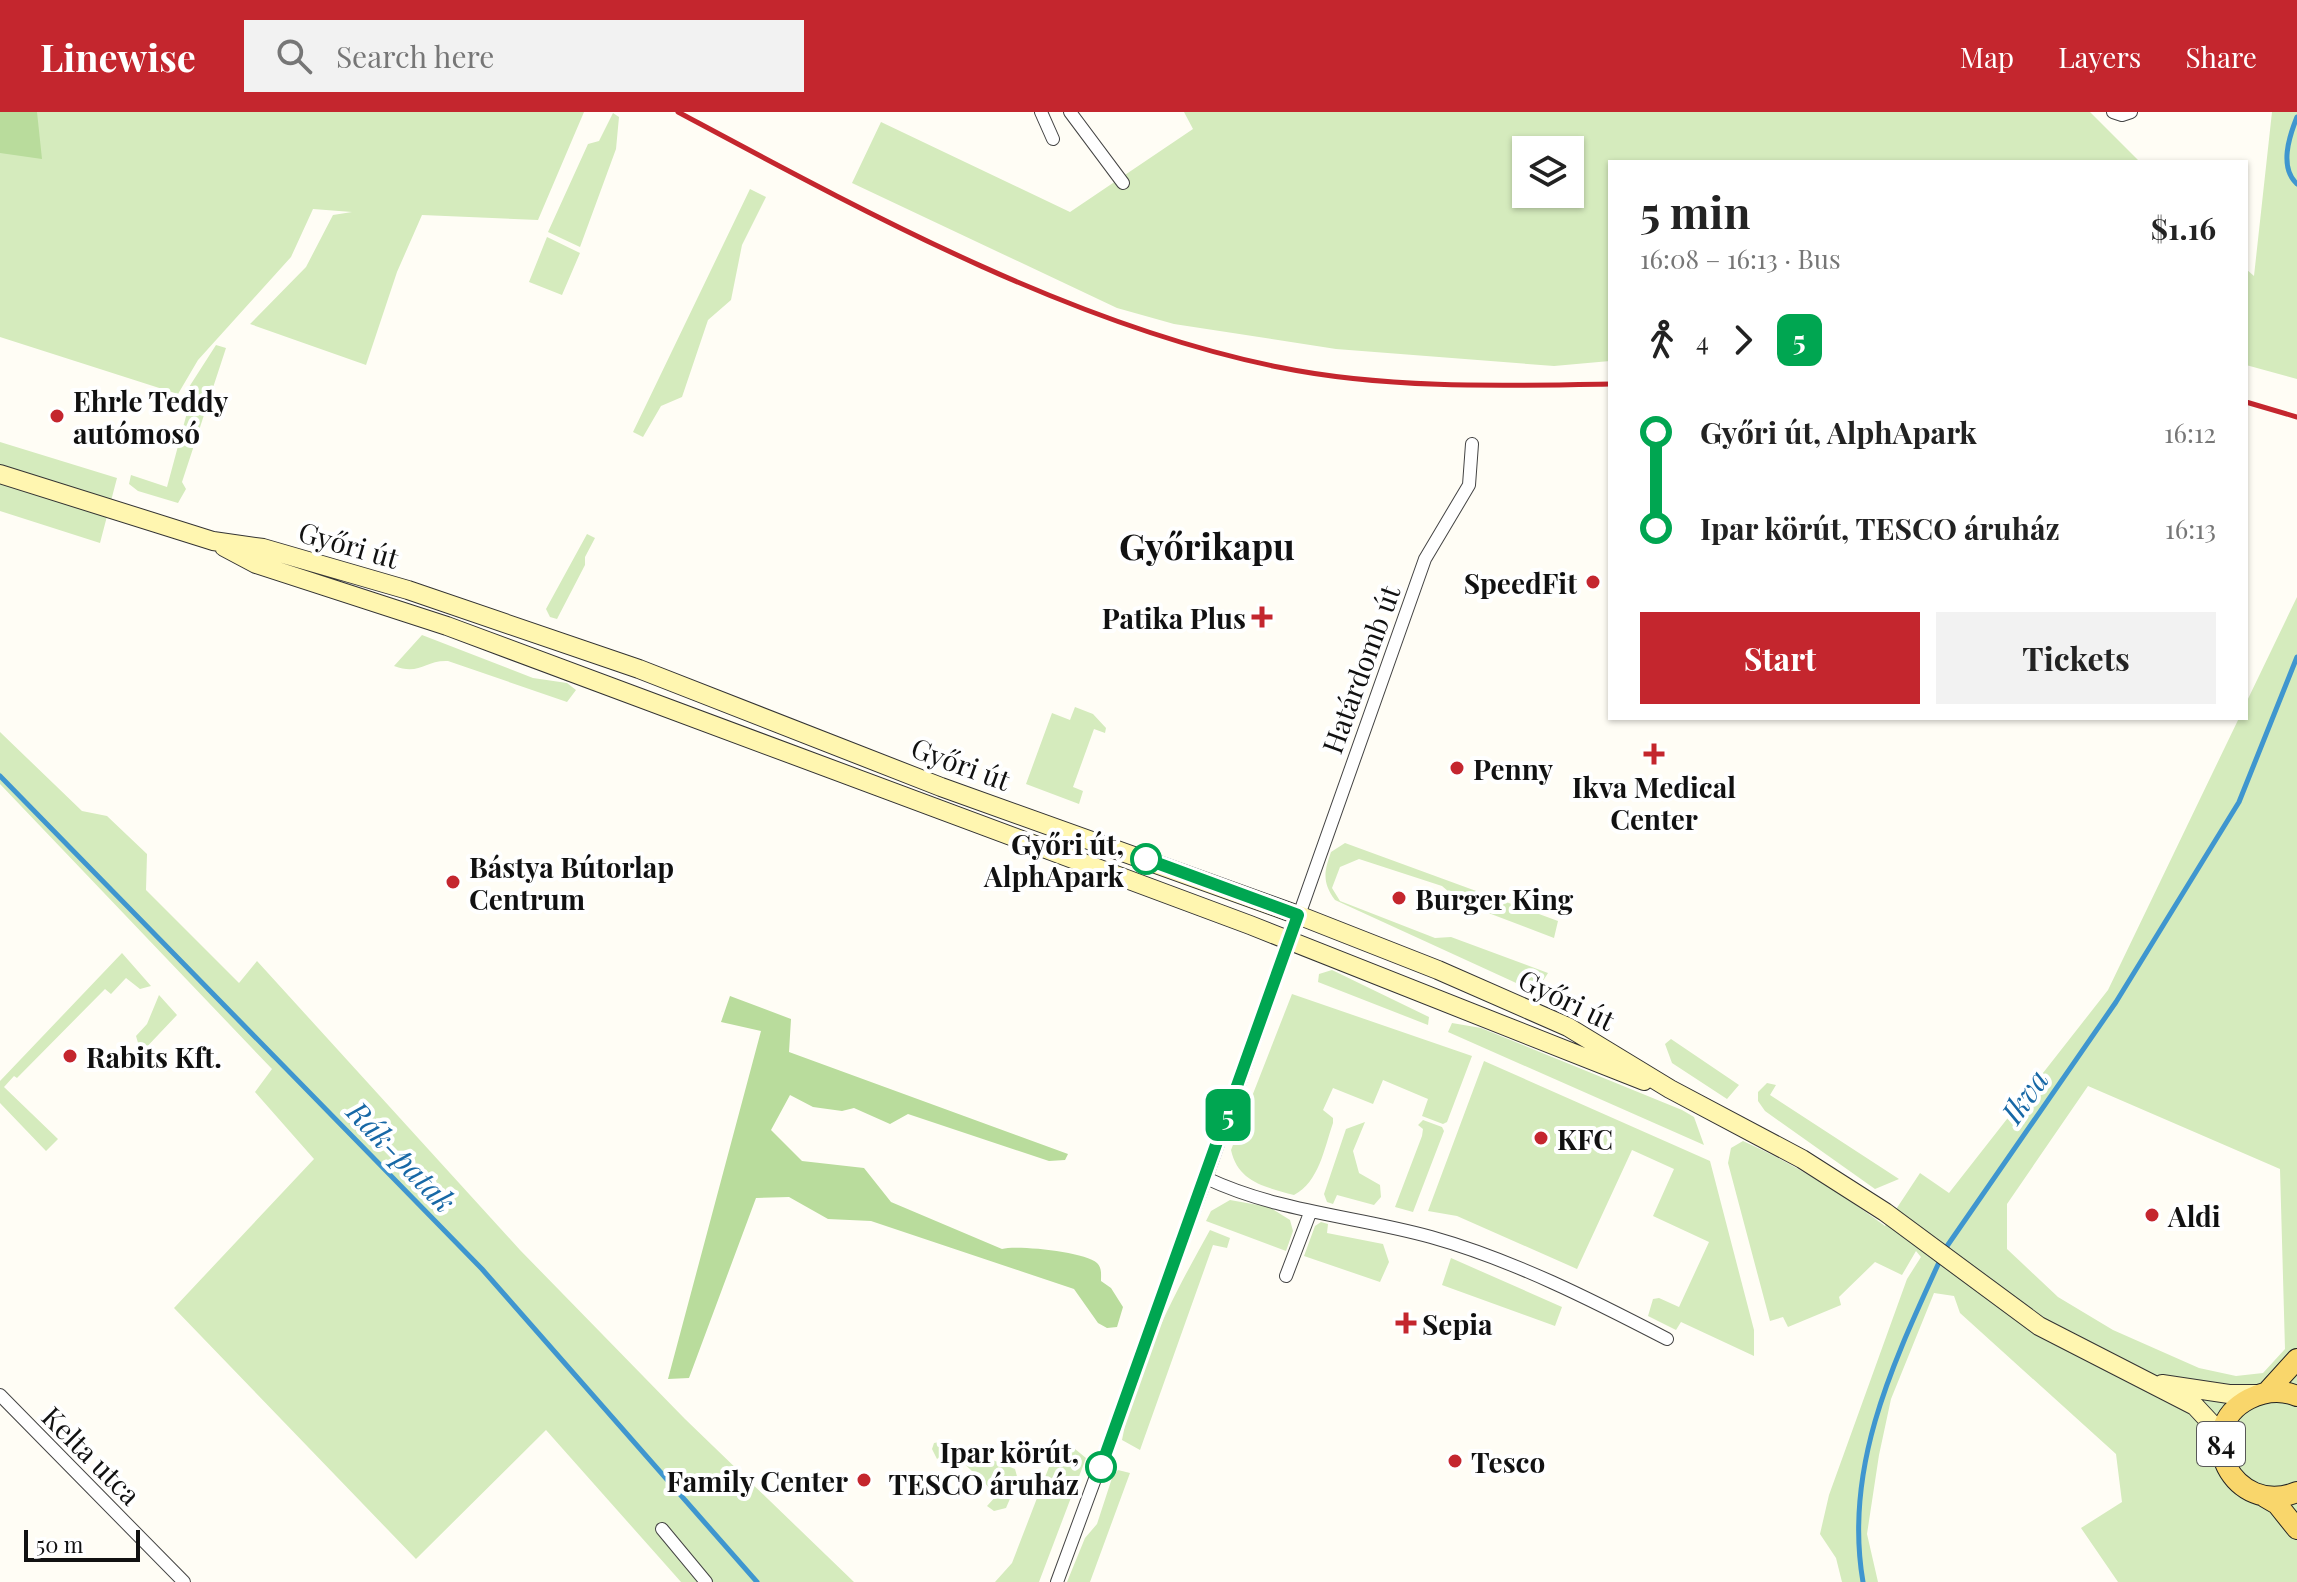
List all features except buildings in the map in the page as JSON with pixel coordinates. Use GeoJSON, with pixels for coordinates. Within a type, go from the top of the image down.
{"type":"FeatureCollection","features":[{"type":"Feature","properties":{"kind":"main road","name":"Győri út"},"geometry":{"type":"LineString","coordinates":[[0,474],[213,541],[263,548],[408,590],[639,669],[941,787],[1298,915],[1568,1027],[1670,1089],[1802,1159],[1923,1240],[2039,1326],[2140,1381],[2195,1406],[2222,1435]]}},
{"type":"Feature","properties":{"kind":"main road","name":"Győri út"},"geometry":{"type":"LineString","coordinates":[[213,541],[256,564],[447,626],[1289,940],[1670,1089]]}},
{"type":"Feature","properties":{"kind":"main road","name":"84"},"geometry":{"type":"LineString","coordinates":[[2297,1359],[2263,1393],[2240,1404],[2230,1414],[2222,1435],[2223,1460],[2228,1470],[2248,1491],[2277,1504],[2297,1529]]}},
{"type":"Feature","properties":{"kind":"main road","name":"Győri út"},"geometry":{"type":"LineString","coordinates":[[2140,1381],[2229,1394],[2263,1393]]}},
{"type":"Feature","properties":{"kind":"main road","name":"84"},"geometry":{"type":"LineString","coordinates":[[2263,1393],[2297,1396]]}},
{"type":"Feature","properties":{"kind":"main road","name":"84"},"geometry":{"type":"LineString","coordinates":[[2265,1497],[2297,1492]]}},
{"type":"Feature","properties":{"kind":"street"},"geometry":{"type":"LineString","coordinates":[[1041,112],[1053,139]]}},
{"type":"Feature","properties":{"kind":"street"},"geometry":{"type":"LineString","coordinates":[[1070,112],[1123,183]]}},
{"type":"Feature","properties":{"kind":"street"},"geometry":{"type":"LineString","coordinates":[[2113,112],[2131,112]]}},
{"type":"Feature","properties":{"kind":"street","name":"Határdomb út"},"geometry":{"type":"LineString","coordinates":[[1057,1582],[1206,1178],[1425,559],[1469,485],[1472,444]]}},
{"type":"Feature","properties":{"kind":"street"},"geometry":{"type":"LineString","coordinates":[[1206,1178],[1310,1213],[1415,1233],[1472,1250],[1560,1286],[1667,1339]]}},
{"type":"Feature","properties":{"kind":"street"},"geometry":{"type":"LineString","coordinates":[[1286,1276],[1310,1213]]}},
{"type":"Feature","properties":{"kind":"street","name":"Kelta utca"},"geometry":{"type":"LineString","coordinates":[[0,1395],[184,1582]]}},
{"type":"Feature","properties":{"kind":"street"},"geometry":{"type":"LineString","coordinates":[[662,1529],[706,1582]]}},
{"type":"Feature","properties":{"kind":"green space"},"geometry":{"type":"Polygon","coordinates":[[[0,112],[584,112],[538,220],[422,215],[397,272],[366,365],[250,324],[306,267],[333,215],[352,212],[313,209],[291,257],[198,360],[178,394],[0,337],[0,112]]]}},
{"type":"Feature","properties":{"kind":"green space"},"geometry":{"type":"Polygon","coordinates":[[[0,112],[37,112],[42,159],[0,153],[0,112]]]}},
{"type":"Feature","properties":{"kind":"green space"},"geometry":{"type":"Polygon","coordinates":[[[1184,112],[2090,112],[2138,160],[1608,160],[1608,361],[1554,366],[1336,349],[1174,324],[1117,308],[852,183],[881,122],[1070,212],[1193,129],[1184,112]]]}},
{"type":"Feature","properties":{"kind":"green space"},"geometry":{"type":"Polygon","coordinates":[[[2272,112],[2297,112],[2297,379],[2248,366],[2248,271],[2254,276],[2272,112]]]}},
{"type":"Feature","properties":{"kind":"green space"},"geometry":{"type":"Polygon","coordinates":[[[613,113],[619,117],[616,149],[580,247],[548,232],[588,144],[599,141],[613,113]]]}},
{"type":"Feature","properties":{"kind":"green space"},"geometry":{"type":"Polygon","coordinates":[[[750,189],[766,197],[742,245],[731,300],[708,320],[682,397],[661,406],[643,437],[633,432],[750,189]]]}},
{"type":"Feature","properties":{"kind":"green space"},"geometry":{"type":"Polygon","coordinates":[[[547,237],[580,253],[562,295],[529,282],[547,237]]]}},
{"type":"Feature","properties":{"kind":"green space"},"geometry":{"type":"Polygon","coordinates":[[[216,345],[226,348],[182,482],[186,489],[178,503],[138,491],[129,484],[131,475],[167,487],[188,409],[155,398],[157,392],[182,398],[216,345]]]}},
{"type":"Feature","properties":{"kind":"green space"},"geometry":{"type":"Polygon","coordinates":[[[0,442],[117,478],[100,543],[0,511],[0,442]]]}},
{"type":"Feature","properties":{"kind":"green space"},"geometry":{"type":"Polygon","coordinates":[[[587,534],[595,538],[585,557],[585,565],[557,619],[550,617],[546,609],[587,534]]]}},
{"type":"Feature","properties":{"kind":"green space"},"geometry":{"type":"Polygon","coordinates":[[[2297,597],[2297,1582],[2118,1582],[2081,1528],[2122,1502],[2116,1454],[1960,1313],[1954,1296],[1934,1293],[1891,1399],[1879,1455],[1867,1534],[1878,1582],[1842,1582],[1836,1558],[1820,1534],[1829,1495],[1907,1279],[1921,1257],[1916,1251],[1902,1275],[1875,1262],[1839,1297],[1841,1305],[1788,1327],[1783,1317],[1770,1321],[1728,1163],[1731,1148],[1743,1141],[1780,1159],[1834,1190],[1885,1226],[1920,1173],[1949,1193],[2108,990],[2238,720],[2248,720],[2248,699],[2297,597]],[[2088,1086],[2007,1204],[2007,1249],[2058,1297],[2113,1330],[2199,1368],[2236,1376],[2263,1373],[2285,1349],[2280,1169],[2088,1086]]]}},
{"type":"Feature","properties":{"kind":"green space"},"geometry":{"type":"Polygon","coordinates":[[[422,635],[533,678],[567,683],[576,690],[567,702],[448,661],[416,669],[394,666],[422,635]]]}},
{"type":"Feature","properties":{"kind":"green space"},"geometry":{"type":"Polygon","coordinates":[[[1075,707],[1093,714],[1106,728],[1105,733],[1094,729],[1073,787],[1083,791],[1079,804],[1026,784],[1052,713],[1070,720],[1075,707]]]}},
{"type":"Feature","properties":{"kind":"green space"},"geometry":{"type":"Polygon","coordinates":[[[0,732],[82,811],[107,816],[147,854],[146,890],[239,983],[257,961],[520,1250],[685,1419],[854,1582],[681,1582],[546,1430],[416,1559],[174,1308],[314,1159],[255,1092],[272,1069],[0,784],[0,732]]]}},
{"type":"Feature","properties":{"kind":"green space"},"geometry":{"type":"Polygon","coordinates":[[[1345,843],[1558,921],[1554,938],[1462,903],[1442,886],[1359,859],[1340,867],[1332,888],[1340,901],[1435,938],[1451,937],[1548,973],[1536,992],[1335,900],[1326,882],[1326,871],[1331,852],[1345,843]]]}},
{"type":"Feature","properties":{"kind":"green space"},"geometry":{"type":"Polygon","coordinates":[[[122,953],[151,986],[140,989],[126,978],[111,994],[105,989],[17,1078],[14,1076],[4,1087],[58,1139],[46,1151],[0,1103],[0,1081],[122,953]]]}},
{"type":"Feature","properties":{"kind":"green space"},"geometry":{"type":"Polygon","coordinates":[[[1332,970],[1429,1017],[1428,1025],[1318,982],[1319,974],[1332,970]]]}},
{"type":"Feature","properties":{"kind":"green space"},"geometry":{"type":"Polygon","coordinates":[[[1292,994],[1472,1056],[1447,1122],[1443,1124],[1422,1116],[1428,1099],[1383,1080],[1373,1104],[1333,1088],[1323,1110],[1333,1118],[1333,1123],[1320,1164],[1309,1182],[1294,1195],[1263,1186],[1246,1176],[1231,1150],[1292,994]]]}},
{"type":"Feature","properties":{"kind":"green space"},"geometry":{"type":"Polygon","coordinates":[[[159,995],[177,1015],[141,1053],[136,1036],[147,1024],[159,995]]]}},
{"type":"Feature","properties":{"kind":"green space"},"geometry":{"type":"Polygon","coordinates":[[[730,996],[791,1019],[789,1052],[1068,1154],[1065,1160],[1049,1161],[908,1114],[890,1124],[854,1108],[842,1111],[813,1107],[790,1095],[771,1130],[802,1161],[864,1168],[891,1202],[1002,1249],[1051,1250],[1090,1259],[1099,1265],[1101,1281],[1111,1288],[1123,1307],[1117,1327],[1107,1328],[1098,1323],[1074,1289],[871,1221],[828,1219],[789,1197],[756,1198],[689,1378],[668,1379],[761,1031],[721,1022],[730,996]]]}},
{"type":"Feature","properties":{"kind":"green space"},"geometry":{"type":"Polygon","coordinates":[[[1452,1023],[1481,1028],[1682,1110],[1694,1117],[1704,1145],[1448,1032],[1452,1023]]]}},
{"type":"Feature","properties":{"kind":"green space"},"geometry":{"type":"Polygon","coordinates":[[[1671,1039],[1739,1085],[1727,1099],[1672,1063],[1665,1044],[1671,1039]]]}},
{"type":"Feature","properties":{"kind":"green space"},"geometry":{"type":"Polygon","coordinates":[[[1484,1061],[1710,1161],[1754,1330],[1754,1356],[1681,1322],[1676,1330],[1648,1316],[1653,1299],[1659,1298],[1679,1307],[1709,1242],[1653,1216],[1674,1169],[1632,1150],[1577,1269],[1457,1216],[1428,1211],[1484,1061]]]}},
{"type":"Feature","properties":{"kind":"green space"},"geometry":{"type":"Polygon","coordinates":[[[1767,1083],[1776,1085],[1770,1095],[1899,1179],[1875,1189],[1765,1111],[1758,1101],[1758,1092],[1767,1083]]]}},
{"type":"Feature","properties":{"kind":"green space"},"geometry":{"type":"Polygon","coordinates":[[[1423,1120],[1442,1127],[1444,1131],[1413,1212],[1395,1207],[1422,1136],[1423,1129],[1418,1125],[1423,1120]]]}},
{"type":"Feature","properties":{"kind":"green space"},"geometry":{"type":"Polygon","coordinates":[[[1365,1122],[1353,1151],[1359,1173],[1380,1185],[1381,1197],[1374,1205],[1337,1195],[1333,1204],[1327,1202],[1324,1194],[1346,1129],[1365,1122]]]}},
{"type":"Feature","properties":{"kind":"green space"},"geometry":{"type":"Polygon","coordinates":[[[1230,1200],[1269,1207],[1290,1220],[1293,1231],[1286,1251],[1206,1221],[1211,1211],[1230,1200]]]}},
{"type":"Feature","properties":{"kind":"green space"},"geometry":{"type":"Polygon","coordinates":[[[1321,1222],[1328,1224],[1327,1233],[1383,1244],[1389,1262],[1380,1282],[1304,1256],[1315,1226],[1321,1222]]]}},
{"type":"Feature","properties":{"kind":"green space"},"geometry":{"type":"Polygon","coordinates":[[[1210,1230],[1230,1238],[1227,1248],[1213,1245],[1140,1450],[1122,1440],[1137,1385],[1170,1306],[1210,1230]]]}},
{"type":"Feature","properties":{"kind":"green space"},"geometry":{"type":"Polygon","coordinates":[[[1451,1258],[1562,1307],[1555,1326],[1442,1285],[1451,1258]]]}},
{"type":"Feature","properties":{"kind":"green space"},"geometry":{"type":"Polygon","coordinates":[[[945,1441],[1015,1469],[1018,1480],[1006,1508],[994,1511],[987,1506],[997,1495],[949,1449],[937,1459],[932,1449],[934,1443],[945,1441]]]}},
{"type":"Feature","properties":{"kind":"green space"},"geometry":{"type":"Polygon","coordinates":[[[1075,1449],[1086,1458],[1039,1582],[995,1582],[1012,1563],[1054,1454],[1075,1449]]]}},
{"type":"Feature","properties":{"kind":"green space"},"geometry":{"type":"Polygon","coordinates":[[[1118,1470],[1130,1473],[1090,1582],[1067,1582],[1085,1538],[1097,1524],[1112,1478],[1118,1470]]]}},
{"type":"Feature","properties":{"kind":"waterway","name":"Ikva"},"geometry":{"type":"LineString","coordinates":[[2297,117],[2287,161],[2297,184]]}},
{"type":"Feature","properties":{"kind":"waterway","name":"Ikva"},"geometry":{"type":"LineString","coordinates":[[1945,1249],[2116,1002],[2239,802],[2297,657]]}},
{"type":"Feature","properties":{"kind":"waterway","name":"Rák-patak"},"geometry":{"type":"LineString","coordinates":[[0,776],[482,1269],[757,1582]]}},
{"type":"Feature","properties":{"kind":"waterway","name":"Ikva"},"geometry":{"type":"LineString","coordinates":[[1863,1582],[1859,1539],[1860,1497],[1866,1456],[1890,1375],[1941,1258]]}},
{"type":"Feature","properties":{"kind":"railway"},"geometry":{"type":"LineString","coordinates":[[678,112],[821,188],[970,261],[1046,294],[1200,348],[1278,367],[1401,383],[1608,384]]}},
{"type":"Feature","properties":{"kind":"railway"},"geometry":{"type":"LineString","coordinates":[[2248,403],[2297,417]]}},
{"type":"Feature","properties":{"kind":"bus line","name":"5"},"geometry":{"type":"LineString","coordinates":[[1101,1467],[1298,915],[1146,859]]}},
{"type":"Feature","properties":{"kind":"place","name":"Ehrle Teddy autómosó"},"geometry":{"type":"Point","coordinates":[57,416]}},
{"type":"Feature","properties":{"kind":"place","name":"SpeedFit"},"geometry":{"type":"Point","coordinates":[1593,582]}},
{"type":"Feature","properties":{"kind":"place","name":"Patika Plus"},"geometry":{"type":"Point","coordinates":[1262,617]}},
{"type":"Feature","properties":{"kind":"place","name":"Ikva Medical Center"},"geometry":{"type":"Point","coordinates":[1654,754]}},
{"type":"Feature","properties":{"kind":"place","name":"Penny"},"geometry":{"type":"Point","coordinates":[1457,768]}},
{"type":"Feature","properties":{"kind":"place","name":"Győri út, AlphApark"},"geometry":{"type":"Point","coordinates":[1146,859]}},
{"type":"Feature","properties":{"kind":"place","name":"Bástya Bútorlap Centrum"},"geometry":{"type":"Point","coordinates":[453,882]}},
{"type":"Feature","properties":{"kind":"place","name":"Burger King"},"geometry":{"type":"Point","coordinates":[1399,898]}},
{"type":"Feature","properties":{"kind":"place","name":"Rabits Kft."},"geometry":{"type":"Point","coordinates":[70,1056]}},
{"type":"Feature","properties":{"kind":"place","name":"KFC"},"geometry":{"type":"Point","coordinates":[1541,1138]}},
{"type":"Feature","properties":{"kind":"place","name":"Aldi"},"geometry":{"type":"Point","coordinates":[2152,1215]}},
{"type":"Feature","properties":{"kind":"place","name":"Sepia"},"geometry":{"type":"Point","coordinates":[1406,1323]}},
{"type":"Feature","properties":{"kind":"place","name":"Tesco"},"geometry":{"type":"Point","coordinates":[1455,1461]}},
{"type":"Feature","properties":{"kind":"place","name":"Ipar körút, TESCO áruház"},"geometry":{"type":"Point","coordinates":[1101,1467]}},
{"type":"Feature","properties":{"kind":"place","name":"Family Center"},"geometry":{"type":"Point","coordinates":[864,1480]}},
{"type":"Feature","properties":{"kind":"district","name":"Győrikapu"},"geometry":{"type":"Point","coordinates":[1207,545]}}]}
